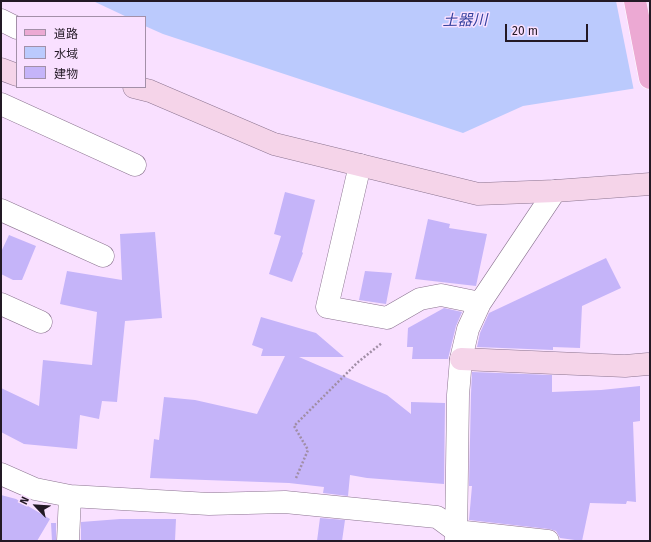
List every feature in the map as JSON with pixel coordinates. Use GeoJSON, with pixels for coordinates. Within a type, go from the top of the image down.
{"type":"FeatureCollection","features":[{"type":"Feature","properties":{"kind":"main road"},"geometry":{"type":"LineString","coordinates":[[635,1],[650,78]]}},
{"type":"Feature","properties":{"kind":"street"},"geometry":{"type":"LineString","coordinates":[[1,20],[16,28]]}},
{"type":"Feature","properties":{"kind":"street"},"geometry":{"type":"LineString","coordinates":[[1,68],[16,75]]}},
{"type":"Feature","properties":{"kind":"street"},"geometry":{"type":"LineString","coordinates":[[142,88],[274,144],[478,194],[555,191],[650,184]]}},
{"type":"Feature","properties":{"kind":"street"},"geometry":{"type":"LineString","coordinates":[[1,104],[135,165]]}},
{"type":"Feature","properties":{"kind":"street"},"geometry":{"type":"LineString","coordinates":[[360,165],[327,307],[387,318],[420,299],[442,295],[480,303]]}},
{"type":"Feature","properties":{"kind":"street"},"geometry":{"type":"LineString","coordinates":[[456,536],[458,395],[461,359],[468,329],[480,303],[555,191]]}},
{"type":"Feature","properties":{"kind":"street"},"geometry":{"type":"LineString","coordinates":[[1,210],[103,256]]}},
{"type":"Feature","properties":{"kind":"street"},"geometry":{"type":"LineString","coordinates":[[1,304],[41,322]]}},
{"type":"Feature","properties":{"kind":"street"},"geometry":{"type":"LineString","coordinates":[[461,359],[625,366],[648,364]]}},
{"type":"Feature","properties":{"kind":"street"},"geometry":{"type":"LineString","coordinates":[[1,474],[35,489],[70,496],[209,504],[285,502],[437,517],[456,536],[548,541]]}},
{"type":"Feature","properties":{"kind":"street"},"geometry":{"type":"LineString","coordinates":[[68,541],[70,496]]}},
{"type":"Feature","properties":{"kind":"path"},"geometry":{"type":"LineString","coordinates":[[285,502],[308,450],[294,426],[357,363],[386,339]]}},
{"type":"Feature","properties":{"kind":"water","name":"土器川"},"geometry":{"type":"Polygon","coordinates":[[[93,1],[650,1],[650,86],[523,106],[463,133],[163,34],[146,26],[146,16],[125,16],[93,1]]]}},
{"type":"Feature","properties":{"kind":"pier"},"geometry":{"type":"Polygon","coordinates":[[[616,1],[650,1],[650,88],[634,91],[616,1]]]}},
{"type":"Feature","properties":{"kind":"building"},"geometry":{"type":"Polygon","coordinates":[[[285,192],[315,200],[303,253],[292,282],[269,274],[281,236],[274,234],[285,192]]]}},
{"type":"Feature","properties":{"kind":"building"},"geometry":{"type":"Polygon","coordinates":[[[428,219],[450,224],[449,228],[487,234],[476,286],[415,279],[428,219]]]}},
{"type":"Feature","properties":{"kind":"building"},"geometry":{"type":"Polygon","coordinates":[[[155,232],[162,318],[125,321],[117,402],[102,401],[99,419],[80,415],[77,449],[24,444],[1,432],[1,388],[39,406],[43,360],[92,365],[97,312],[60,304],[67,271],[122,280],[120,234],[155,232]]]}},
{"type":"Feature","properties":{"kind":"building"},"geometry":{"type":"Polygon","coordinates":[[[9,235],[36,246],[22,280],[13,280],[1,274],[1,252],[9,235]]]}},
{"type":"Feature","properties":{"kind":"building"},"geometry":{"type":"Polygon","coordinates":[[[606,258],[621,288],[582,306],[580,348],[553,347],[553,350],[477,347],[480,333],[489,313],[606,258]]]}},
{"type":"Feature","properties":{"kind":"building"},"geometry":{"type":"Polygon","coordinates":[[[365,271],[392,273],[386,304],[359,300],[365,271]]]}},
{"type":"Feature","properties":{"kind":"building"},"geometry":{"type":"Polygon","coordinates":[[[444,308],[462,312],[456,326],[448,359],[412,359],[413,347],[407,347],[408,328],[444,308]]]}},
{"type":"Feature","properties":{"kind":"building"},"geometry":{"type":"Polygon","coordinates":[[[261,317],[316,333],[344,357],[299,357],[387,395],[411,414],[411,402],[445,403],[444,484],[367,478],[350,475],[348,496],[323,493],[324,487],[289,483],[150,478],[154,439],[159,440],[164,397],[195,400],[257,414],[285,356],[261,356],[263,349],[252,345],[261,317]]]}},
{"type":"Feature","properties":{"kind":"building"},"geometry":{"type":"Polygon","coordinates":[[[472,372],[552,375],[552,392],[601,390],[640,386],[640,421],[633,422],[636,502],[627,501],[626,504],[590,503],[582,541],[560,538],[556,531],[549,529],[469,520],[472,486],[469,486],[472,372]]]}},
{"type":"Feature","properties":{"kind":"building"},"geometry":{"type":"Polygon","coordinates":[[[1,495],[16,499],[50,519],[37,541],[1,541],[1,495]]]}},
{"type":"Feature","properties":{"kind":"building"},"geometry":{"type":"Polygon","coordinates":[[[320,518],[345,520],[342,541],[317,541],[320,518]]]}},
{"type":"Feature","properties":{"kind":"building"},"geometry":{"type":"Polygon","coordinates":[[[120,519],[176,519],[175,541],[81,541],[81,522],[120,519]]]}},
{"type":"Feature","properties":{"kind":"building"},"geometry":{"type":"Polygon","coordinates":[[[51,523],[56,523],[56,541],[52,541],[51,523]]]}}]}
